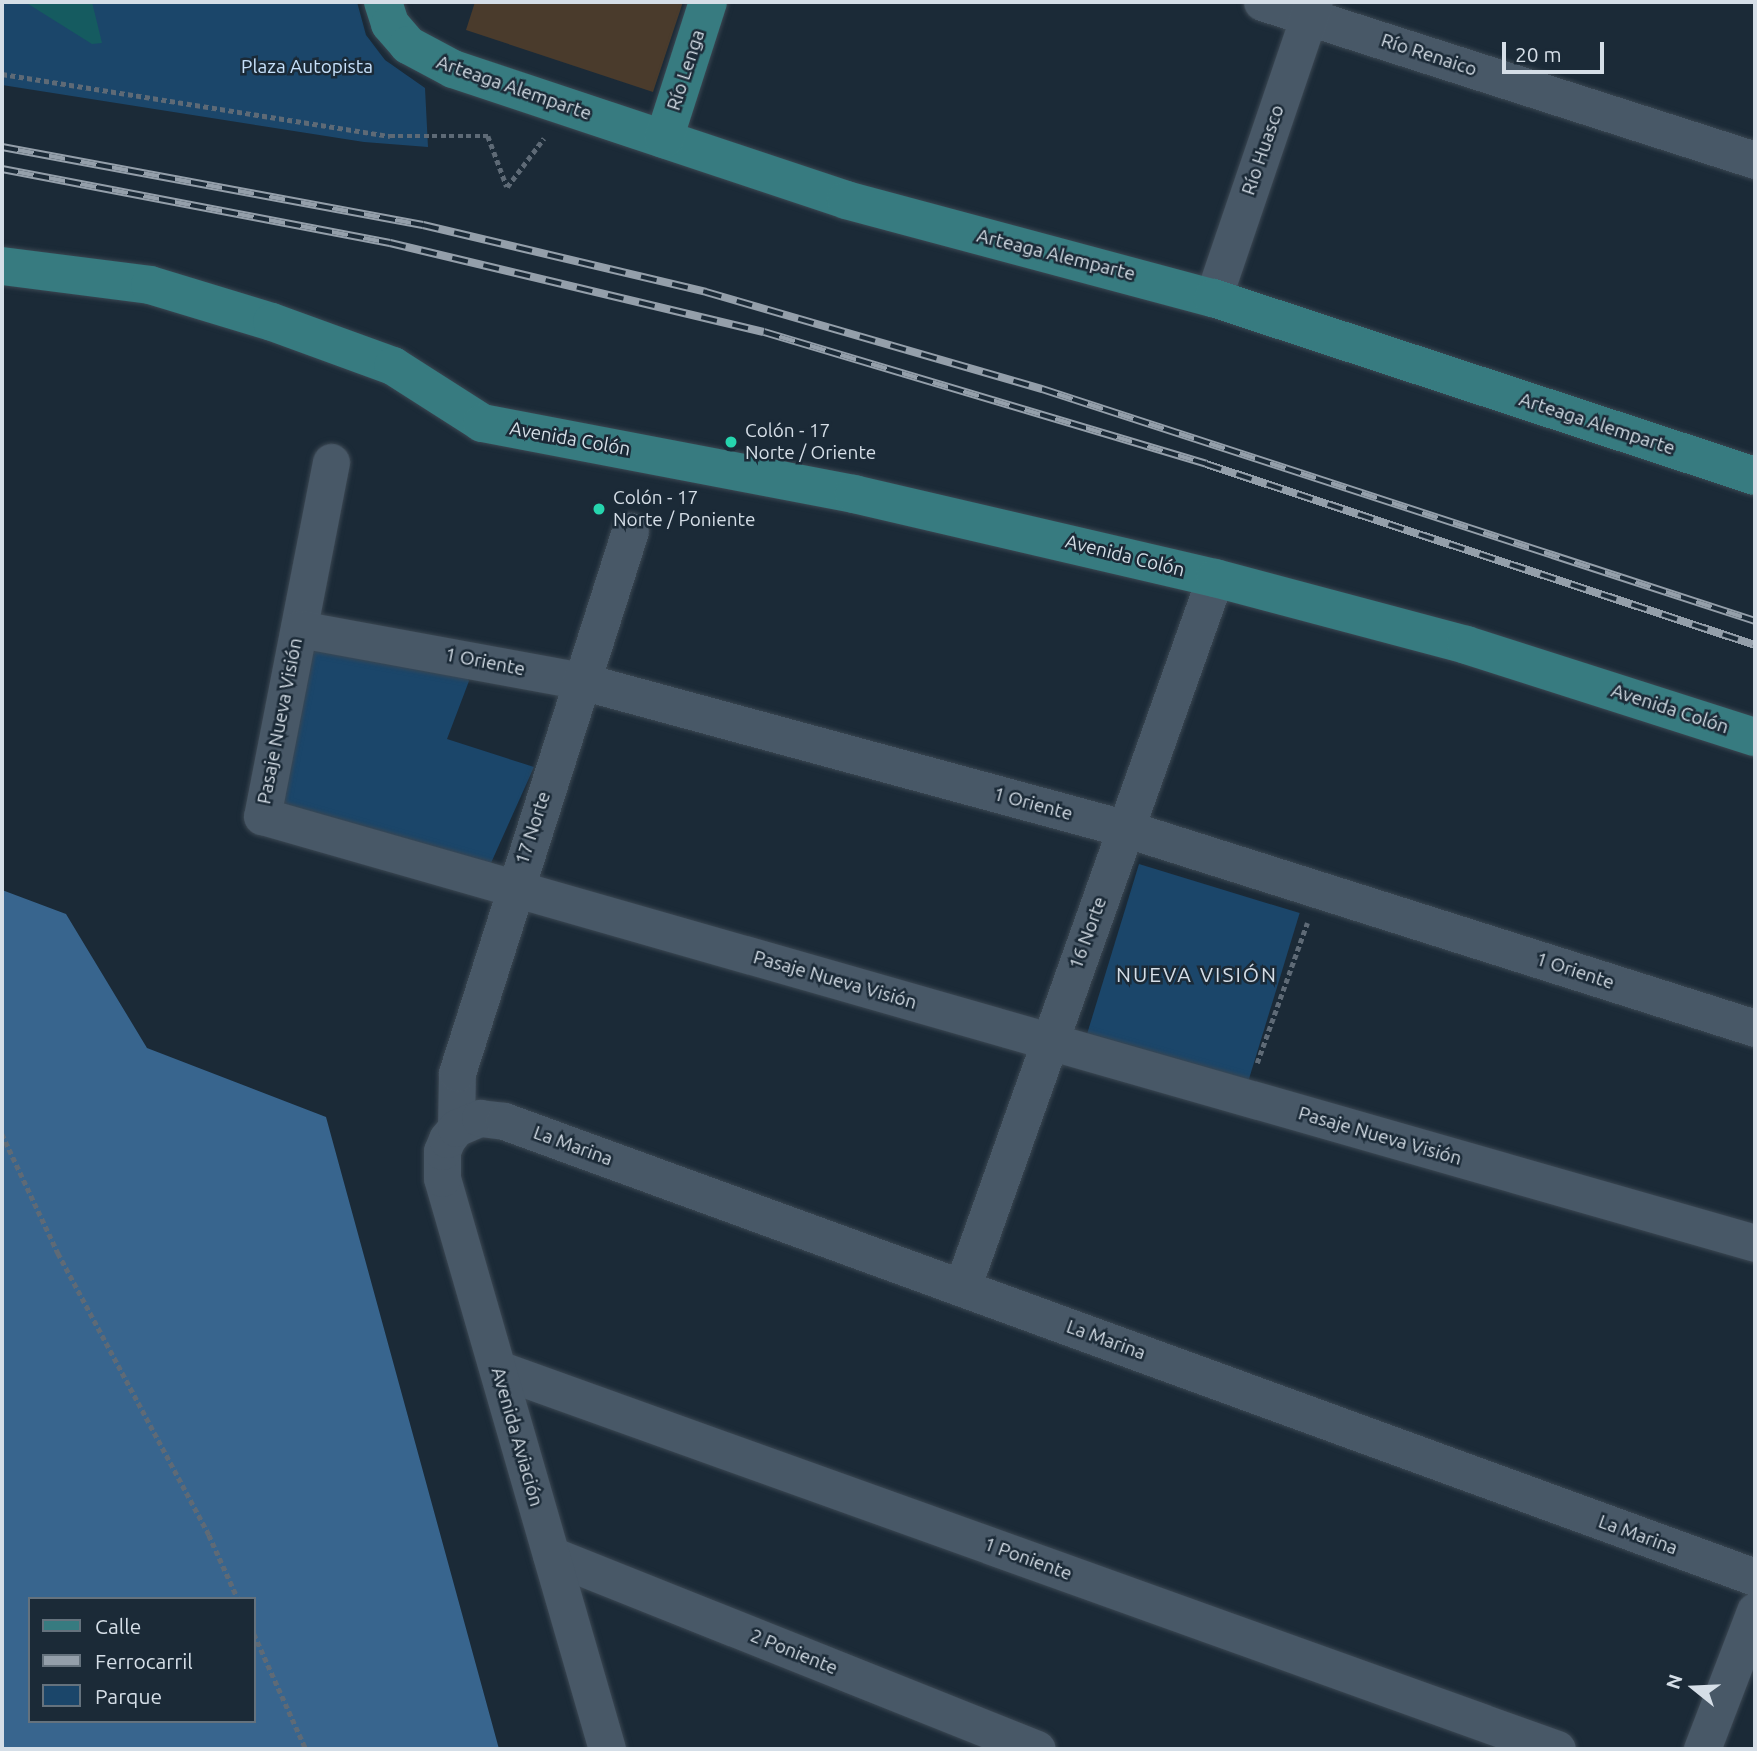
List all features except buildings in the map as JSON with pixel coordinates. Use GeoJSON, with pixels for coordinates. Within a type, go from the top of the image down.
{"type":"FeatureCollection","features":[{"type":"Feature","properties":{"kind":"main road","name":"Arteaga Alemparte"},"geometry":{"type":"LineString","coordinates":[[383,2],[397,35],[419,54],[568,107],[846,200],[1213,298],[1755,476]]}},
{"type":"Feature","properties":{"kind":"main road","name":"Río Lenga"},"geometry":{"type":"LineString","coordinates":[[664,138],[708,2]]}},
{"type":"Feature","properties":{"kind":"main road","name":"Avenida Colón"},"geometry":{"type":"LineString","coordinates":[[2,266],[150,285],[272,322],[393,366],[482,423],[854,494],[1215,579],[1466,645],[1755,737]]}},
{"type":"Feature","properties":{"kind":"street","name":"Río Renaico"},"geometry":{"type":"LineString","coordinates":[[1262,2],[1311,9],[1755,160]]}},
{"type":"Feature","properties":{"kind":"street","name":"Río Huasco"},"geometry":{"type":"LineString","coordinates":[[1213,298],[1311,9]]}},
{"type":"Feature","properties":{"kind":"street","name":"Pasaje Nueva Visión"},"geometry":{"type":"LineString","coordinates":[[331,462],[262,816],[1755,1243]]}},
{"type":"Feature","properties":{"kind":"street","name":"17 Norte"},"geometry":{"type":"LineString","coordinates":[[456,1128],[457,1073],[514,888],[631,531]]}},
{"type":"Feature","properties":{"kind":"street","name":"16 Norte"},"geometry":{"type":"LineString","coordinates":[[962,1288],[1215,579]]}},
{"type":"Feature","properties":{"kind":"street","name":"1 Oriente"},"geometry":{"type":"LineString","coordinates":[[299,629],[581,681],[1127,829],[1755,1028]]}},
{"type":"Feature","properties":{"kind":"street","name":"La Marina"},"geometry":{"type":"LineString","coordinates":[[456,1128],[480,1118],[504,1121],[1755,1577]]}},
{"type":"Feature","properties":{"kind":"street","name":"Avenida Aviación"},"geometry":{"type":"LineString","coordinates":[[456,1128],[442,1151],[440,1165],[607,1749]]}},
{"type":"Feature","properties":{"kind":"street","name":"1 Poniente"},"geometry":{"type":"LineString","coordinates":[[498,1369],[1557,1749]]}},
{"type":"Feature","properties":{"kind":"street","name":"2 Poniente"},"geometry":{"type":"LineString","coordinates":[[551,1555],[1037,1749]]}},
{"type":"Feature","properties":{"kind":"street"},"geometry":{"type":"LineString","coordinates":[[1702,1749],[1755,1611]]}},
{"type":"Feature","properties":{"kind":"path"},"geometry":{"type":"LineString","coordinates":[[2,74],[122,91],[390,136],[488,136],[507,187],[568,107]]}},
{"type":"Feature","properties":{"kind":"path"},"geometry":{"type":"LineString","coordinates":[[1245,1097],[1319,890]]}},
{"type":"Feature","properties":{"kind":"path"},"geometry":{"type":"LineString","coordinates":[[2,1134],[58,1252],[209,1535],[237,1597]]}},
{"type":"Feature","properties":{"kind":"path"},"geometry":{"type":"LineString","coordinates":[[256,1638],[306,1749]]}},
{"type":"Feature","properties":{"kind":"green space","name":"Plaza Autopista"},"geometry":{"type":"Polygon","coordinates":[[[2,2],[357,2],[366,35],[385,60],[425,88],[428,147],[364,142],[2,85],[2,2]]]}},
{"type":"Feature","properties":{"kind":"green space"},"geometry":{"type":"Polygon","coordinates":[[[314,644],[461,665],[469,681],[447,739],[534,767],[491,863],[283,805],[314,644]]]}},
{"type":"Feature","properties":{"kind":"green space"},"geometry":{"type":"Polygon","coordinates":[[[1139,864],[1300,913],[1246,1087],[1086,1038],[1139,864]]]}},
{"type":"Feature","properties":{"kind":"shaded area"},"geometry":{"type":"Polygon","coordinates":[[[25,2],[92,2],[102,43],[92,44],[25,2]]]}},
{"type":"Feature","properties":{"kind":"shaded area"},"geometry":{"type":"Polygon","coordinates":[[[2,890],[66,914],[147,1048],[326,1117],[499,1749],[2,1749],[2,890]]]}},
{"type":"Feature","properties":{"kind":"railway"},"geometry":{"type":"LineString","coordinates":[[2,147],[423,225],[706,292],[1042,389],[1755,621]]}},
{"type":"Feature","properties":{"kind":"railway"},"geometry":{"type":"LineString","coordinates":[[2,169],[390,243],[764,332],[1206,464],[1755,645]]}},
{"type":"Feature","properties":{"kind":"place","name":"Colón - 17 Norte / Oriente"},"geometry":{"type":"Point","coordinates":[731,442]}},
{"type":"Feature","properties":{"kind":"place","name":"Colón - 17 Norte / Poniente"},"geometry":{"type":"Point","coordinates":[599,509]}},
{"type":"Feature","properties":{"kind":"district","name":"NUEVA VISIÓN"},"geometry":{"type":"Point","coordinates":[1197,974]}}]}
